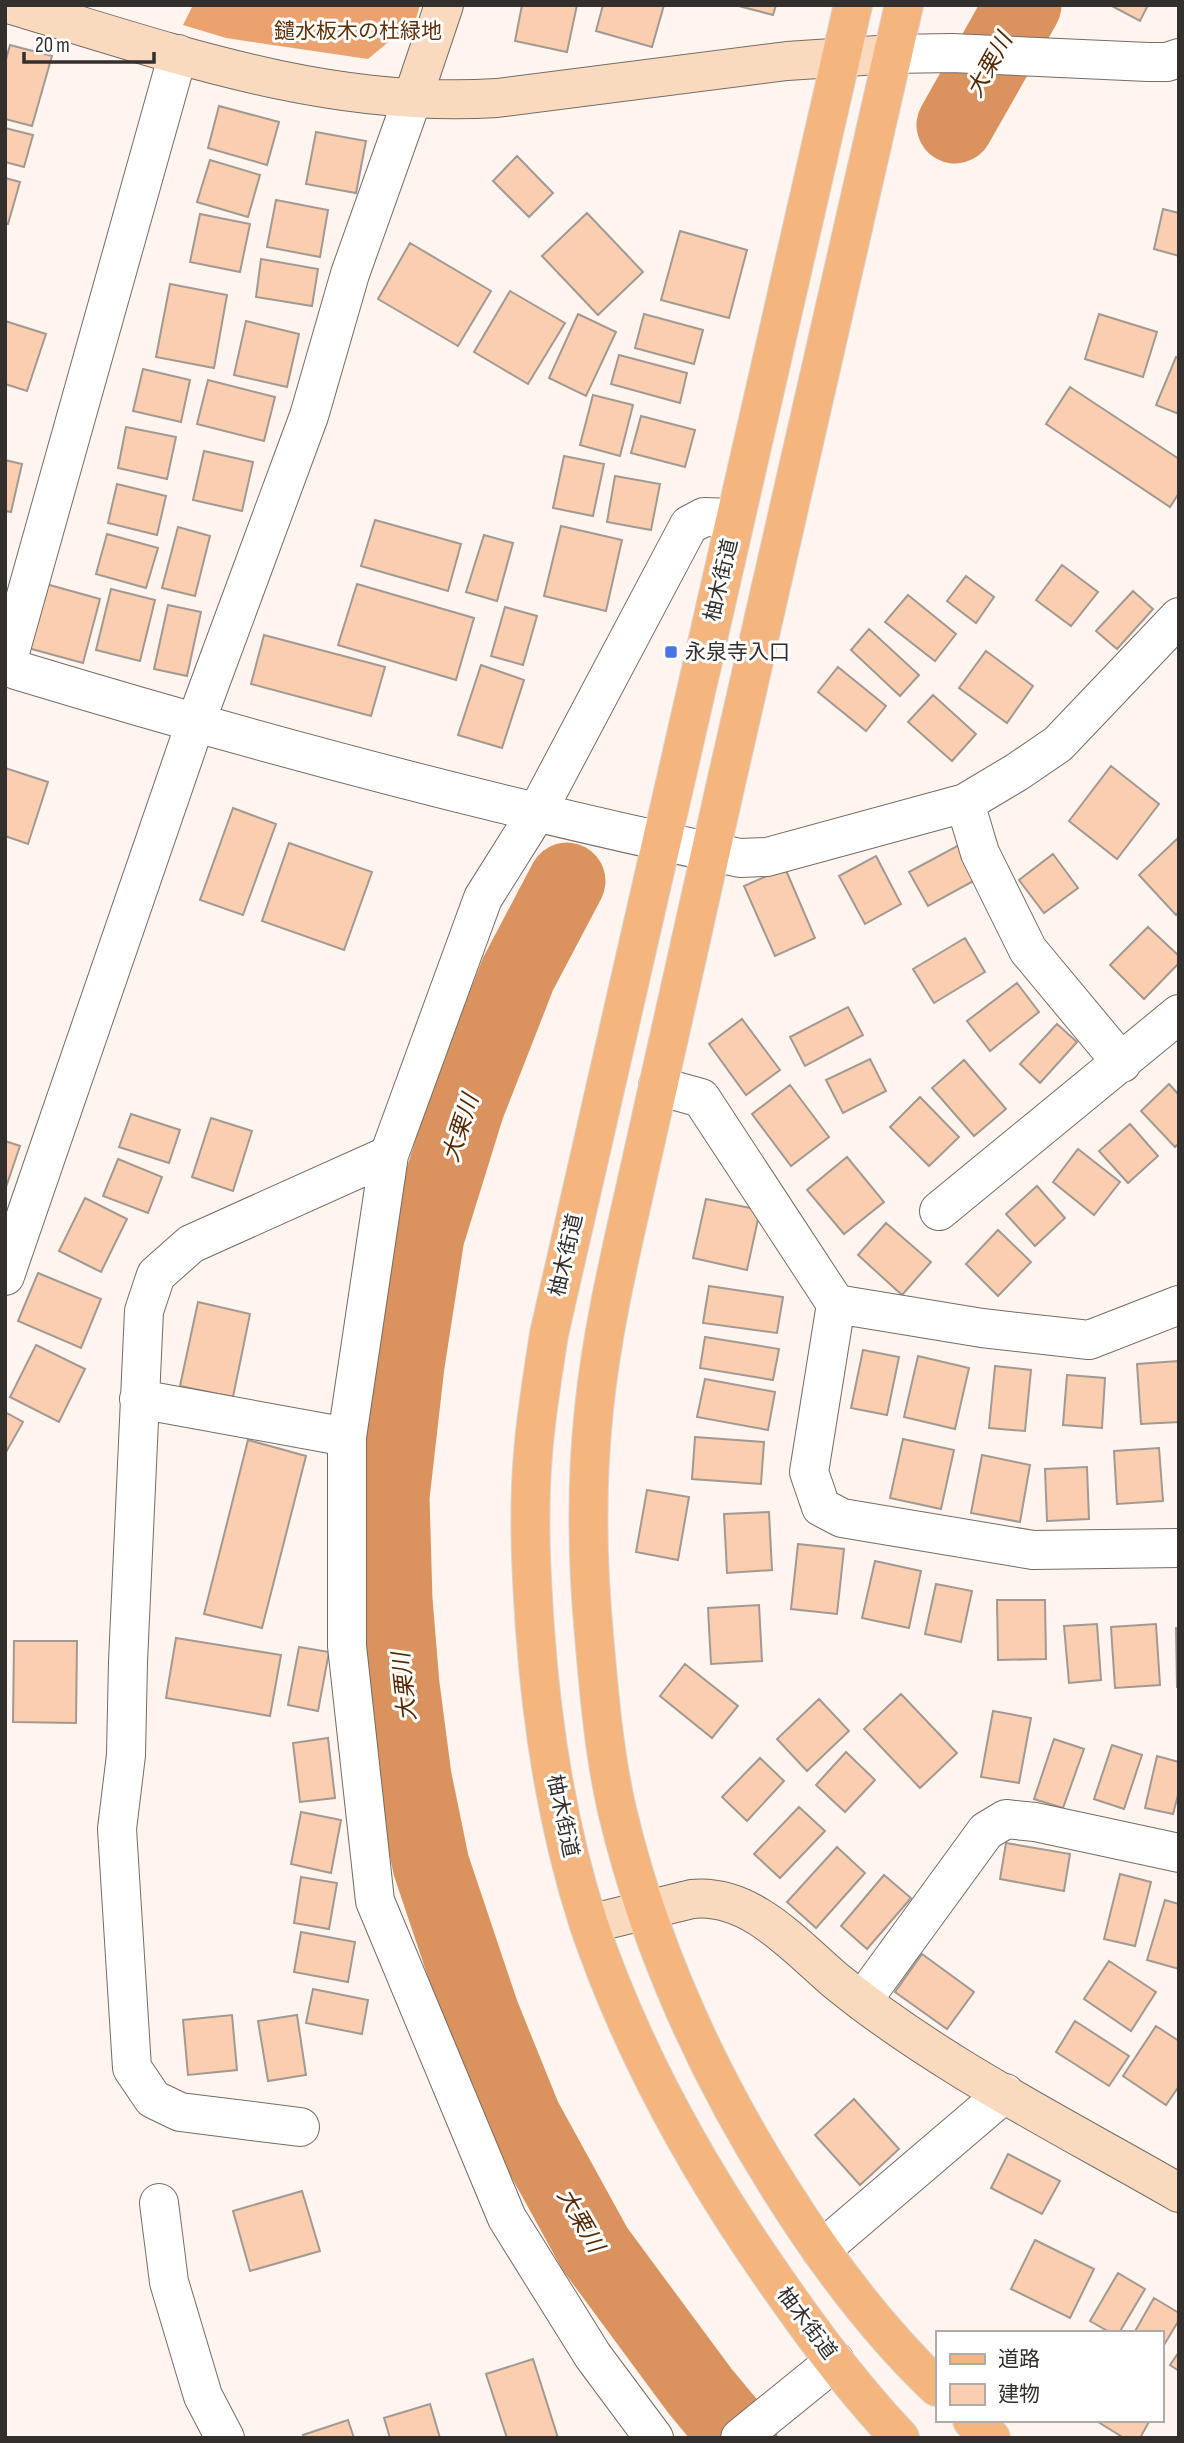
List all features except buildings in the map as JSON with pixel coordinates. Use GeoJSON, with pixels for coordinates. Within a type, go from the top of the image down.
{"type":"FeatureCollection","features":[{"type":"Feature","properties":{"kind":"main road","name":"柚木街道"},"geometry":{"type":"LineString","coordinates":[[853,5],[551,1321],[533,1455],[531,1578],[539,1688],[555,1790],[589,1924],[635,2040],[667,2108],[721,2200],[779,2287],[869,2405],[900,2438]]}},
{"type":"Feature","properties":{"kind":"main road"},"geometry":{"type":"LineString","coordinates":[[904,5],[607,1314],[594,1408],[587,1497],[592,1614],[610,1777],[617,1812],[645,1909],[704,2054],[748,2138],[821,2250],[862,2304],[936,2386]]}},
{"type":"Feature","properties":{"kind":"main road"},"geometry":{"type":"LineString","coordinates":[[974,2422],[991,2438]]}},
{"type":"Feature","properties":{"kind":"street"},"geometry":{"type":"LineString","coordinates":[[12,5],[288,83],[352,94],[413,97],[480,99],[531,95],[787,61],[893,54],[952,53],[1158,62],[1179,58]]}},
{"type":"Feature","properties":{"kind":"street"},"geometry":{"type":"LineString","coordinates":[[5,1276],[195,724],[309,416],[350,274],[444,5]]}},
{"type":"Feature","properties":{"kind":"street"},"geometry":{"type":"LineString","coordinates":[[178,54],[9,656],[16,670],[195,724],[542,813],[740,858],[767,857],[965,803],[1058,744],[1179,617]]}},
{"type":"Feature","properties":{"kind":"street"},"geometry":{"type":"LineString","coordinates":[[654,2438],[593,2356],[507,2218],[376,1901],[346,1646],[347,1437],[389,1155],[483,898],[542,813],[689,526],[704,517],[735,518]]}},
{"type":"Feature","properties":{"kind":"street"},"geometry":{"type":"LineString","coordinates":[[965,803],[980,853],[1028,950],[1122,1062]]}},
{"type":"Feature","properties":{"kind":"street"},"geometry":{"type":"LineString","coordinates":[[939,1212],[1179,1014]]}},
{"type":"Feature","properties":{"kind":"street"},"geometry":{"type":"LineString","coordinates":[[658,1086],[701,1098],[836,1304],[809,1472],[821,1507],[842,1518],[1033,1550],[1179,1548]]}},
{"type":"Feature","properties":{"kind":"street"},"geometry":{"type":"LineString","coordinates":[[300,2127],[180,2112],[153,2099],[132,2068],[117,1829],[126,1755],[144,1311],[156,1275],[191,1244],[389,1155]]}},
{"type":"Feature","properties":{"kind":"street"},"geometry":{"type":"LineString","coordinates":[[836,1304],[982,1328],[1089,1340],[1179,1305]]}},
{"type":"Feature","properties":{"kind":"street"},"geometry":{"type":"LineString","coordinates":[[139,1399],[347,1437]]}},
{"type":"Feature","properties":{"kind":"street"},"geometry":{"type":"LineString","coordinates":[[862,2001],[986,1831],[1006,1819],[1035,1822],[1179,1853]]}},
{"type":"Feature","properties":{"kind":"street"},"geometry":{"type":"LineString","coordinates":[[589,1924],[645,1909],[709,1897],[740,1906],[762,1919],[899,2028],[1005,2093],[1179,2193]]}},
{"type":"Feature","properties":{"kind":"street"},"geometry":{"type":"LineString","coordinates":[[821,2250],[1005,2093]]}},
{"type":"Feature","properties":{"kind":"street"},"geometry":{"type":"LineString","coordinates":[[159,2203],[169,2282],[203,2396],[225,2438]]}},
{"type":"Feature","properties":{"kind":"street"},"geometry":{"type":"LineString","coordinates":[[740,2438],[835,2361]]}},
{"type":"Feature","properties":{"kind":"green space","name":"鑓水板木の杜緑地"},"geometry":{"type":"Polygon","coordinates":[[[193,5],[420,5],[416,19],[368,59],[226,38],[183,25],[193,5]]]}},
{"type":"Feature","properties":{"kind":"waterway","name":"大栗川"},"geometry":{"type":"LineString","coordinates":[[955,125],[1023,5]]}},
{"type":"Feature","properties":{"kind":"waterway","name":"大栗川"},"geometry":{"type":"LineString","coordinates":[[567,881],[518,974],[466,1107],[426,1236],[406,1365],[391,1497],[394,1600],[401,1685],[413,1777],[431,1865],[481,2014],[523,2118],[595,2249],[700,2391],[739,2438]]}},
{"type":"Feature","properties":{"kind":"place","name":"永泉寺入口"},"geometry":{"type":"Point","coordinates":[671,652]}}]}
